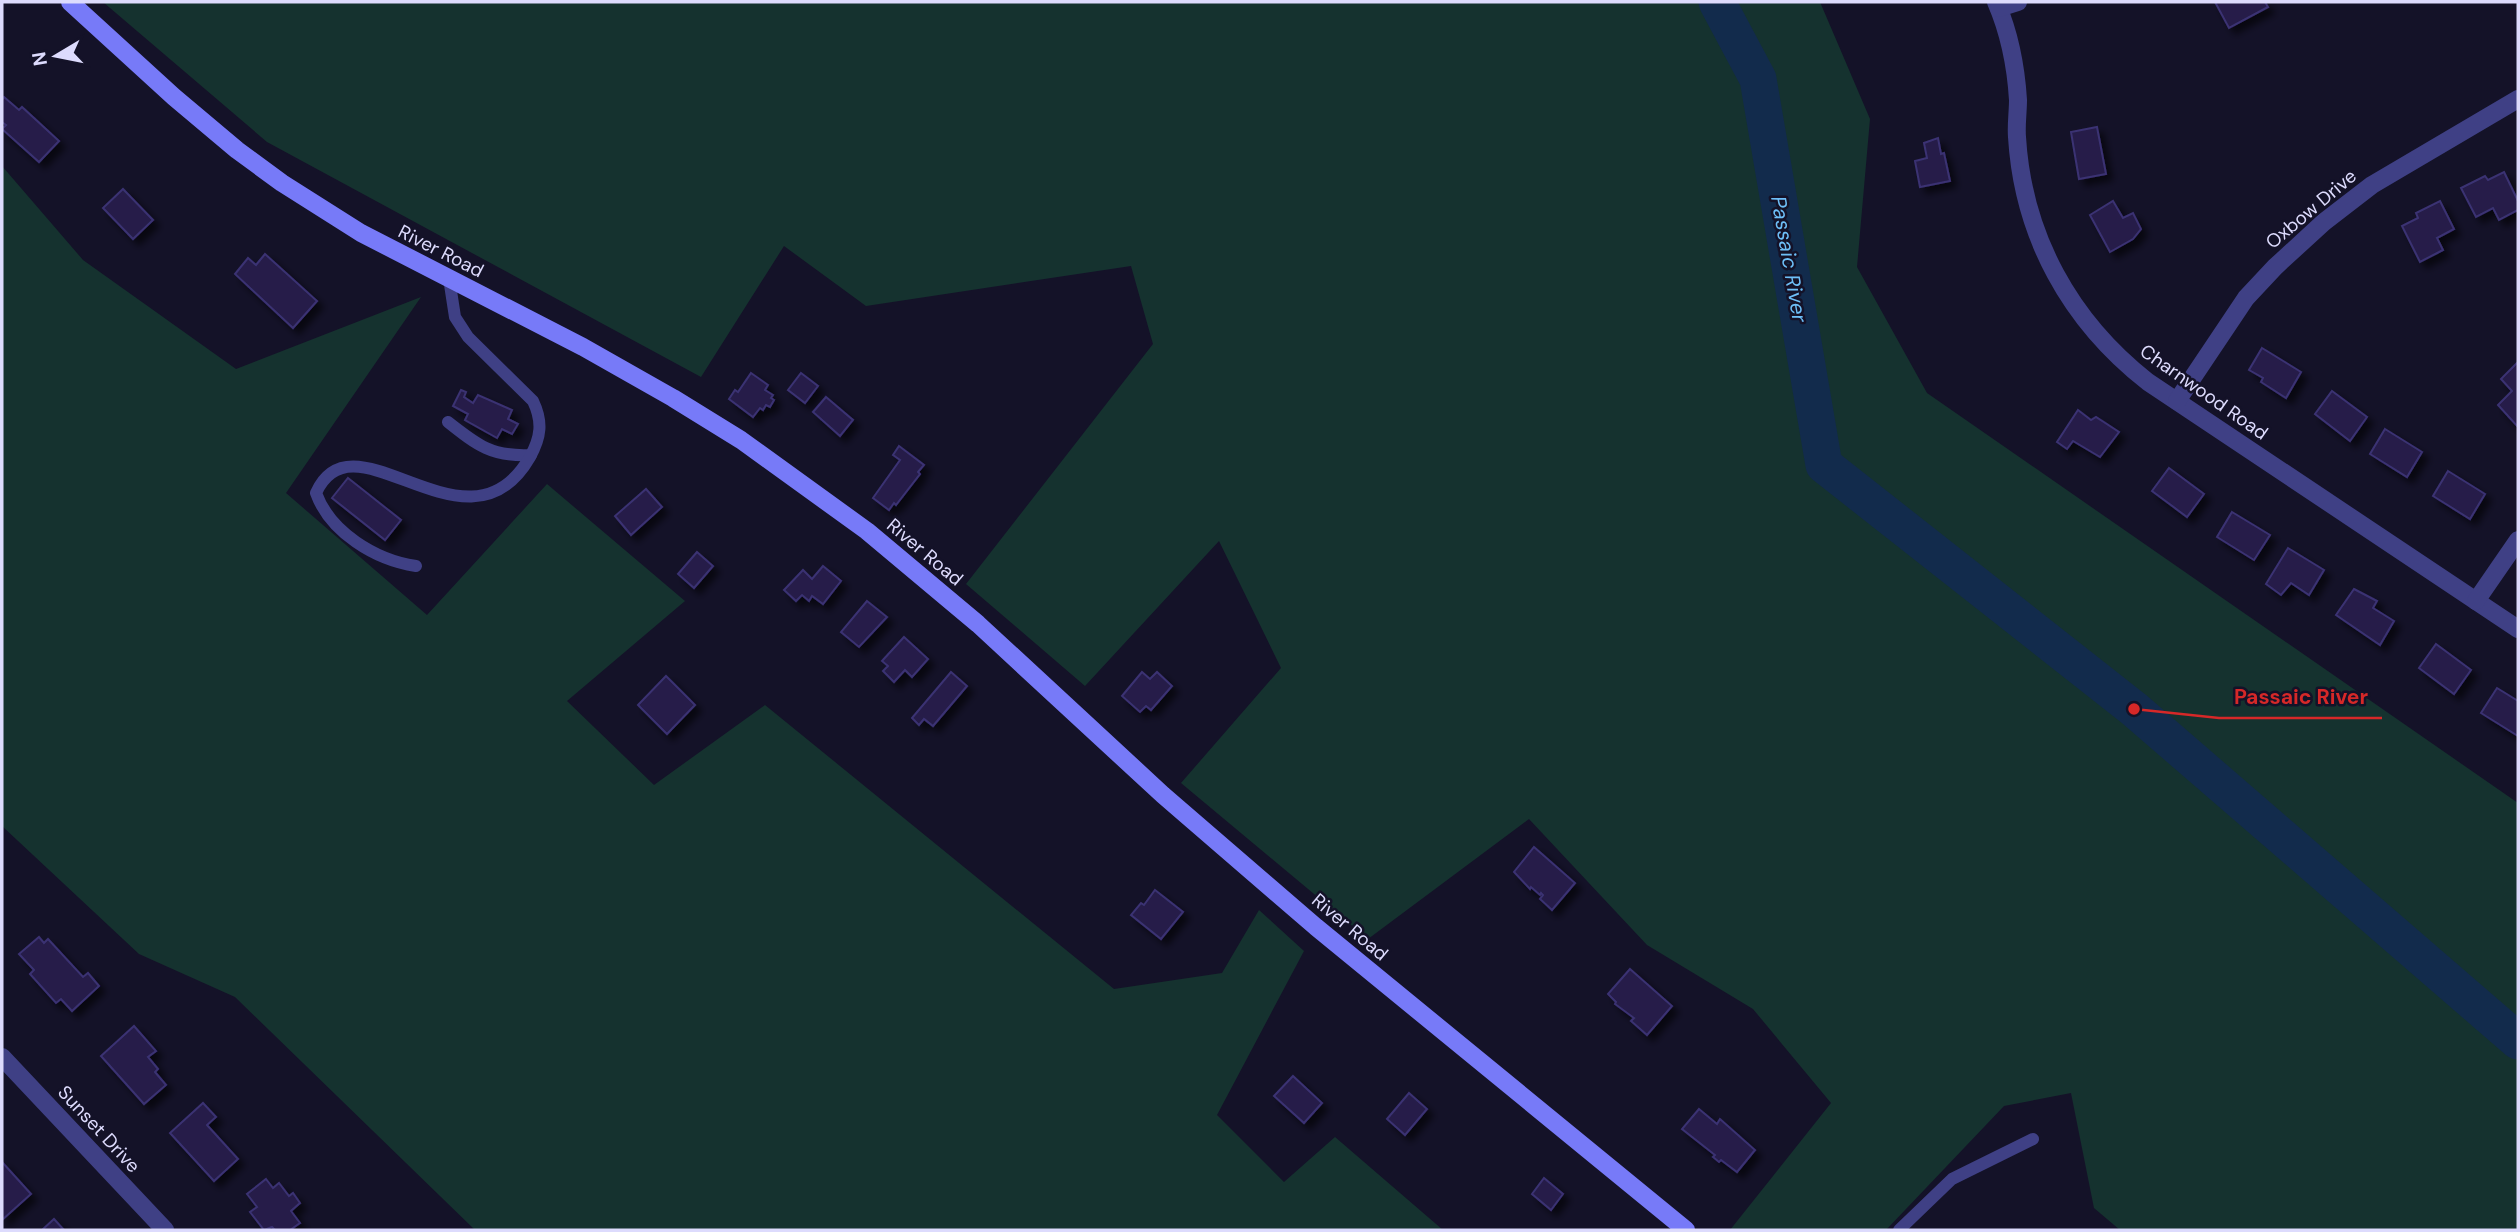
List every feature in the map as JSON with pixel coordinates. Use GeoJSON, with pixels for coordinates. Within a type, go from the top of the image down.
{"type":"FeatureCollection","features":[{"type":"Feature","properties":{"kind":"street","name":"River Road"},"geometry":{"type":"LineString","coordinates":[[70,2],[174,97],[237,150],[282,183],[361,233],[583,347],[673,398],[794,477],[867,530],[978,624],[1163,795],[1306,918],[1686,1230]]}},
{"type":"Feature","properties":{"kind":"street"},"geometry":{"type":"LineString","coordinates":[[1997,5],[2018,2]]}},
{"type":"Feature","properties":{"kind":"street","name":"Charnwood Road"},"geometry":{"type":"LineString","coordinates":[[1997,5],[2014,66],[2019,167],[2035,232],[2048,263],[2083,320],[2105,345],[2139,375],[2518,629]]}},
{"type":"Feature","properties":{"kind":"street","name":"Oxbow Drive"},"geometry":{"type":"LineString","coordinates":[[2177,401],[2246,298],[2324,222],[2372,185],[2518,99]]}},
{"type":"Feature","properties":{"kind":"street"},"geometry":{"type":"LineString","coordinates":[[2476,601],[2518,540]]}},
{"type":"Feature","properties":{"kind":"street","name":"Sunset Drive"},"geometry":{"type":"LineString","coordinates":[[2,1057],[165,1230]]}},
{"type":"Feature","properties":{"kind":"lane"},"geometry":{"type":"LineString","coordinates":[[416,566],[402,564],[374,552],[337,526],[322,510],[316,493],[322,480],[340,467],[365,467],[432,490],[478,497],[498,491],[512,482],[537,444],[541,427],[539,412],[533,401],[468,337],[455,317],[449,278]]}},
{"type":"Feature","properties":{"kind":"lane"},"geometry":{"type":"LineString","coordinates":[[448,422],[474,444],[492,452],[512,456],[531,455]]}},
{"type":"Feature","properties":{"kind":"lane"},"geometry":{"type":"LineString","coordinates":[[1899,1230],[1952,1179],[2034,1139]]}},
{"type":"Feature","properties":{"kind":"green space"},"geometry":{"type":"Polygon","coordinates":[[[103,2],[1820,2],[1870,119],[1857,267],[1927,393],[2518,803],[2518,1230],[2120,1230],[2094,1208],[2071,1093],[2004,1106],[1886,1230],[1730,1230],[1831,1103],[1753,1009],[1647,945],[1529,819],[1368,939],[1181,783],[1281,668],[1219,541],[1085,686],[966,584],[1153,344],[1131,266],[866,306],[784,246],[701,377],[267,142],[103,2]]]}},
{"type":"Feature","properties":{"kind":"green space"},"geometry":{"type":"Polygon","coordinates":[[[2,166],[83,260],[236,369],[421,297],[286,493],[427,615],[547,484],[685,601],[567,701],[654,785],[765,705],[1114,989],[1222,973],[1259,910],[1304,951],[1217,1115],[1284,1182],[1335,1137],[1443,1230],[475,1230],[235,997],[139,954],[2,826],[2,166]]]}},
{"type":"Feature","properties":{"kind":"building"},"geometry":{"type":"Polygon","coordinates":[[[2215,2],[2265,2],[2268,7],[2229,28],[2215,2]]]}},
{"type":"Feature","properties":{"kind":"building"},"geometry":{"type":"Polygon","coordinates":[[[4,97],[19,110],[22,107],[59,141],[39,162],[2,129],[6,125],[2,122],[4,97]]]}},
{"type":"Feature","properties":{"kind":"building"},"geometry":{"type":"Polygon","coordinates":[[[2097,127],[2106,174],[2079,179],[2071,132],[2097,127]]]}},
{"type":"Feature","properties":{"kind":"building"},"geometry":{"type":"Polygon","coordinates":[[[1938,138],[1950,181],[1920,187],[1915,161],[1927,158],[1924,143],[1938,138]]]}},
{"type":"Feature","properties":{"kind":"building"},"geometry":{"type":"Polygon","coordinates":[[[2504,172],[2518,201],[2518,210],[2499,220],[2493,208],[2476,217],[2461,188],[2485,176],[2488,180],[2504,172]]]}},
{"type":"Feature","properties":{"kind":"building"},"geometry":{"type":"Polygon","coordinates":[[[123,189],[153,220],[133,239],[103,208],[123,189]]]}},
{"type":"Feature","properties":{"kind":"building"},"geometry":{"type":"Polygon","coordinates":[[[2113,201],[2123,218],[2133,213],[2141,229],[2133,239],[2110,252],[2090,215],[2113,201]]]}},
{"type":"Feature","properties":{"kind":"building"},"geometry":{"type":"Polygon","coordinates":[[[2440,201],[2454,229],[2437,238],[2443,250],[2420,262],[2402,226],[2418,218],[2416,213],[2440,201]]]}},
{"type":"Feature","properties":{"kind":"building"},"geometry":{"type":"Polygon","coordinates":[[[265,254],[317,301],[293,328],[235,274],[248,258],[256,265],[265,254]]]}},
{"type":"Feature","properties":{"kind":"building"},"geometry":{"type":"Polygon","coordinates":[[[2262,348],[2301,372],[2286,398],[2261,382],[2263,378],[2249,370],[2262,348]]]}},
{"type":"Feature","properties":{"kind":"building"},"geometry":{"type":"Polygon","coordinates":[[[2518,362],[2518,427],[2498,405],[2512,391],[2501,379],[2518,362]]]}},
{"type":"Feature","properties":{"kind":"building"},"geometry":{"type":"Polygon","coordinates":[[[751,373],[768,385],[765,390],[773,395],[771,398],[774,400],[770,407],[766,405],[763,410],[760,408],[753,417],[729,399],[735,390],[738,392],[751,373]]]}},
{"type":"Feature","properties":{"kind":"building"},"geometry":{"type":"Polygon","coordinates":[[[801,373],[818,386],[805,403],[788,390],[801,373]]]}},
{"type":"Feature","properties":{"kind":"building"},"geometry":{"type":"Polygon","coordinates":[[[461,390],[466,392],[464,397],[473,403],[478,395],[512,410],[508,419],[518,424],[512,434],[502,429],[497,438],[465,420],[468,414],[453,406],[461,390]]]}},
{"type":"Feature","properties":{"kind":"building"},"geometry":{"type":"Polygon","coordinates":[[[2332,391],[2367,417],[2350,441],[2315,414],[2332,391]]]}},
{"type":"Feature","properties":{"kind":"building"},"geometry":{"type":"Polygon","coordinates":[[[826,397],[853,420],[840,436],[813,412],[826,397]]]}},
{"type":"Feature","properties":{"kind":"building"},"geometry":{"type":"Polygon","coordinates":[[[2078,410],[2091,420],[2096,417],[2119,432],[2100,457],[2073,441],[2067,449],[2057,442],[2078,410]]]}},
{"type":"Feature","properties":{"kind":"building"},"geometry":{"type":"Polygon","coordinates":[[[2385,429],[2422,452],[2407,477],[2370,454],[2385,429]]]}},
{"type":"Feature","properties":{"kind":"building"},"geometry":{"type":"Polygon","coordinates":[[[899,446],[924,465],[896,505],[894,503],[889,510],[873,498],[900,460],[893,455],[899,446]]]}},
{"type":"Feature","properties":{"kind":"building"},"geometry":{"type":"Polygon","coordinates":[[[2169,468],[2204,494],[2187,517],[2152,491],[2169,468]]]}},
{"type":"Feature","properties":{"kind":"building"},"geometry":{"type":"Polygon","coordinates":[[[2448,471],[2485,494],[2470,519],[2433,496],[2448,471]]]}},
{"type":"Feature","properties":{"kind":"building"},"geometry":{"type":"Polygon","coordinates":[[[348,478],[401,520],[385,540],[332,498],[348,478]]]}},
{"type":"Feature","properties":{"kind":"building"},"geometry":{"type":"Polygon","coordinates":[[[646,489],[662,507],[631,535],[615,516],[646,489]]]}},
{"type":"Feature","properties":{"kind":"building"},"geometry":{"type":"Polygon","coordinates":[[[2232,512],[2270,535],[2254,560],[2217,537],[2232,512]]]}},
{"type":"Feature","properties":{"kind":"building"},"geometry":{"type":"Polygon","coordinates":[[[2288,548],[2324,570],[2309,595],[2291,583],[2281,595],[2266,584],[2288,548]]]}},
{"type":"Feature","properties":{"kind":"building"},"geometry":{"type":"Polygon","coordinates":[[[697,552],[713,566],[694,588],[678,574],[697,552]]]}},
{"type":"Feature","properties":{"kind":"building"},"geometry":{"type":"Polygon","coordinates":[[[823,566],[841,581],[823,604],[812,596],[809,601],[802,595],[796,601],[784,590],[803,570],[812,579],[823,566]]]}},
{"type":"Feature","properties":{"kind":"building"},"geometry":{"type":"Polygon","coordinates":[[[2354,589],[2377,601],[2373,608],[2394,621],[2380,645],[2336,615],[2354,589]]]}},
{"type":"Feature","properties":{"kind":"building"},"geometry":{"type":"Polygon","coordinates":[[[867,601],[887,617],[859,647],[841,632],[867,601]]]}},
{"type":"Feature","properties":{"kind":"building"},"geometry":{"type":"Polygon","coordinates":[[[904,637],[928,659],[912,677],[905,670],[894,682],[883,671],[888,666],[882,661],[904,637]]]}},
{"type":"Feature","properties":{"kind":"building"},"geometry":{"type":"Polygon","coordinates":[[[2436,644],[2471,670],[2454,694],[2419,668],[2436,644]]]}},
{"type":"Feature","properties":{"kind":"building"},"geometry":{"type":"Polygon","coordinates":[[[951,672],[967,686],[933,726],[924,719],[919,725],[912,718],[951,672]]]}},
{"type":"Feature","properties":{"kind":"building"},"geometry":{"type":"Polygon","coordinates":[[[1142,672],[1150,679],[1157,672],[1172,686],[1151,710],[1146,706],[1140,712],[1122,696],[1142,672]]]}},
{"type":"Feature","properties":{"kind":"building"},"geometry":{"type":"Polygon","coordinates":[[[666,676],[695,705],[667,734],[638,705],[666,676]]]}},
{"type":"Feature","properties":{"kind":"building"},"geometry":{"type":"Polygon","coordinates":[[[2497,688],[2518,701],[2518,736],[2481,713],[2497,688]]]}},
{"type":"Feature","properties":{"kind":"building"},"geometry":{"type":"Polygon","coordinates":[[[1534,847],[1575,883],[1552,910],[1540,899],[1543,895],[1541,893],[1540,895],[1531,887],[1530,889],[1514,872],[1534,847]]]}},
{"type":"Feature","properties":{"kind":"building"},"geometry":{"type":"Polygon","coordinates":[[[1155,890],[1183,912],[1161,939],[1131,915],[1141,903],[1144,905],[1155,890]]]}},
{"type":"Feature","properties":{"kind":"building"},"geometry":{"type":"Polygon","coordinates":[[[39,937],[44,943],[48,939],[83,977],[88,973],[99,986],[72,1011],[61,999],[56,1003],[30,974],[34,970],[19,954],[39,937]]]}},
{"type":"Feature","properties":{"kind":"building"},"geometry":{"type":"Polygon","coordinates":[[[1630,969],[1672,1006],[1647,1035],[1631,1021],[1634,1018],[1615,1004],[1608,994],[1630,969]]]}},
{"type":"Feature","properties":{"kind":"building"},"geometry":{"type":"Polygon","coordinates":[[[134,1026],[156,1051],[148,1057],[158,1069],[155,1072],[166,1085],[144,1104],[101,1056],[134,1026]]]}},
{"type":"Feature","properties":{"kind":"building"},"geometry":{"type":"Polygon","coordinates":[[[1293,1076],[1322,1103],[1304,1123],[1274,1096],[1293,1076]]]}},
{"type":"Feature","properties":{"kind":"building"},"geometry":{"type":"Polygon","coordinates":[[[1409,1093],[1427,1109],[1405,1135],[1387,1119],[1409,1093]]]}},
{"type":"Feature","properties":{"kind":"building"},"geometry":{"type":"Polygon","coordinates":[[[203,1103],[216,1117],[207,1125],[238,1159],[214,1181],[170,1133],[203,1103]]]}},
{"type":"Feature","properties":{"kind":"building"},"geometry":{"type":"Polygon","coordinates":[[[1699,1109],[1717,1124],[1720,1119],[1755,1150],[1737,1172],[1721,1160],[1719,1162],[1713,1157],[1715,1155],[1682,1129],[1699,1109]]]}},
{"type":"Feature","properties":{"kind":"building"},"geometry":{"type":"Polygon","coordinates":[[[2,1162],[31,1194],[2,1220],[2,1162]]]}},
{"type":"Feature","properties":{"kind":"building"},"geometry":{"type":"Polygon","coordinates":[[[1544,1178],[1563,1194],[1551,1210],[1532,1194],[1544,1178]]]}},
{"type":"Feature","properties":{"kind":"building"},"geometry":{"type":"Polygon","coordinates":[[[266,1179],[273,1188],[279,1183],[289,1196],[293,1193],[300,1203],[291,1211],[300,1223],[290,1230],[275,1230],[272,1227],[264,1230],[250,1212],[257,1207],[247,1194],[266,1179]]]}},
{"type":"Feature","properties":{"kind":"building"},"geometry":{"type":"Polygon","coordinates":[[[54,1219],[64,1230],[42,1230],[54,1219]]]}},
{"type":"Feature","properties":{"kind":"waterway","name":"Passaic River"},"geometry":{"type":"LineString","coordinates":[[1717,2],[1758,79],[1824,465],[2134,709],[2518,1041]]}},
{"type":"Feature","properties":{"kind":"place","name":"Passaic River"},"geometry":{"type":"Point","coordinates":[2134,709]}}]}
